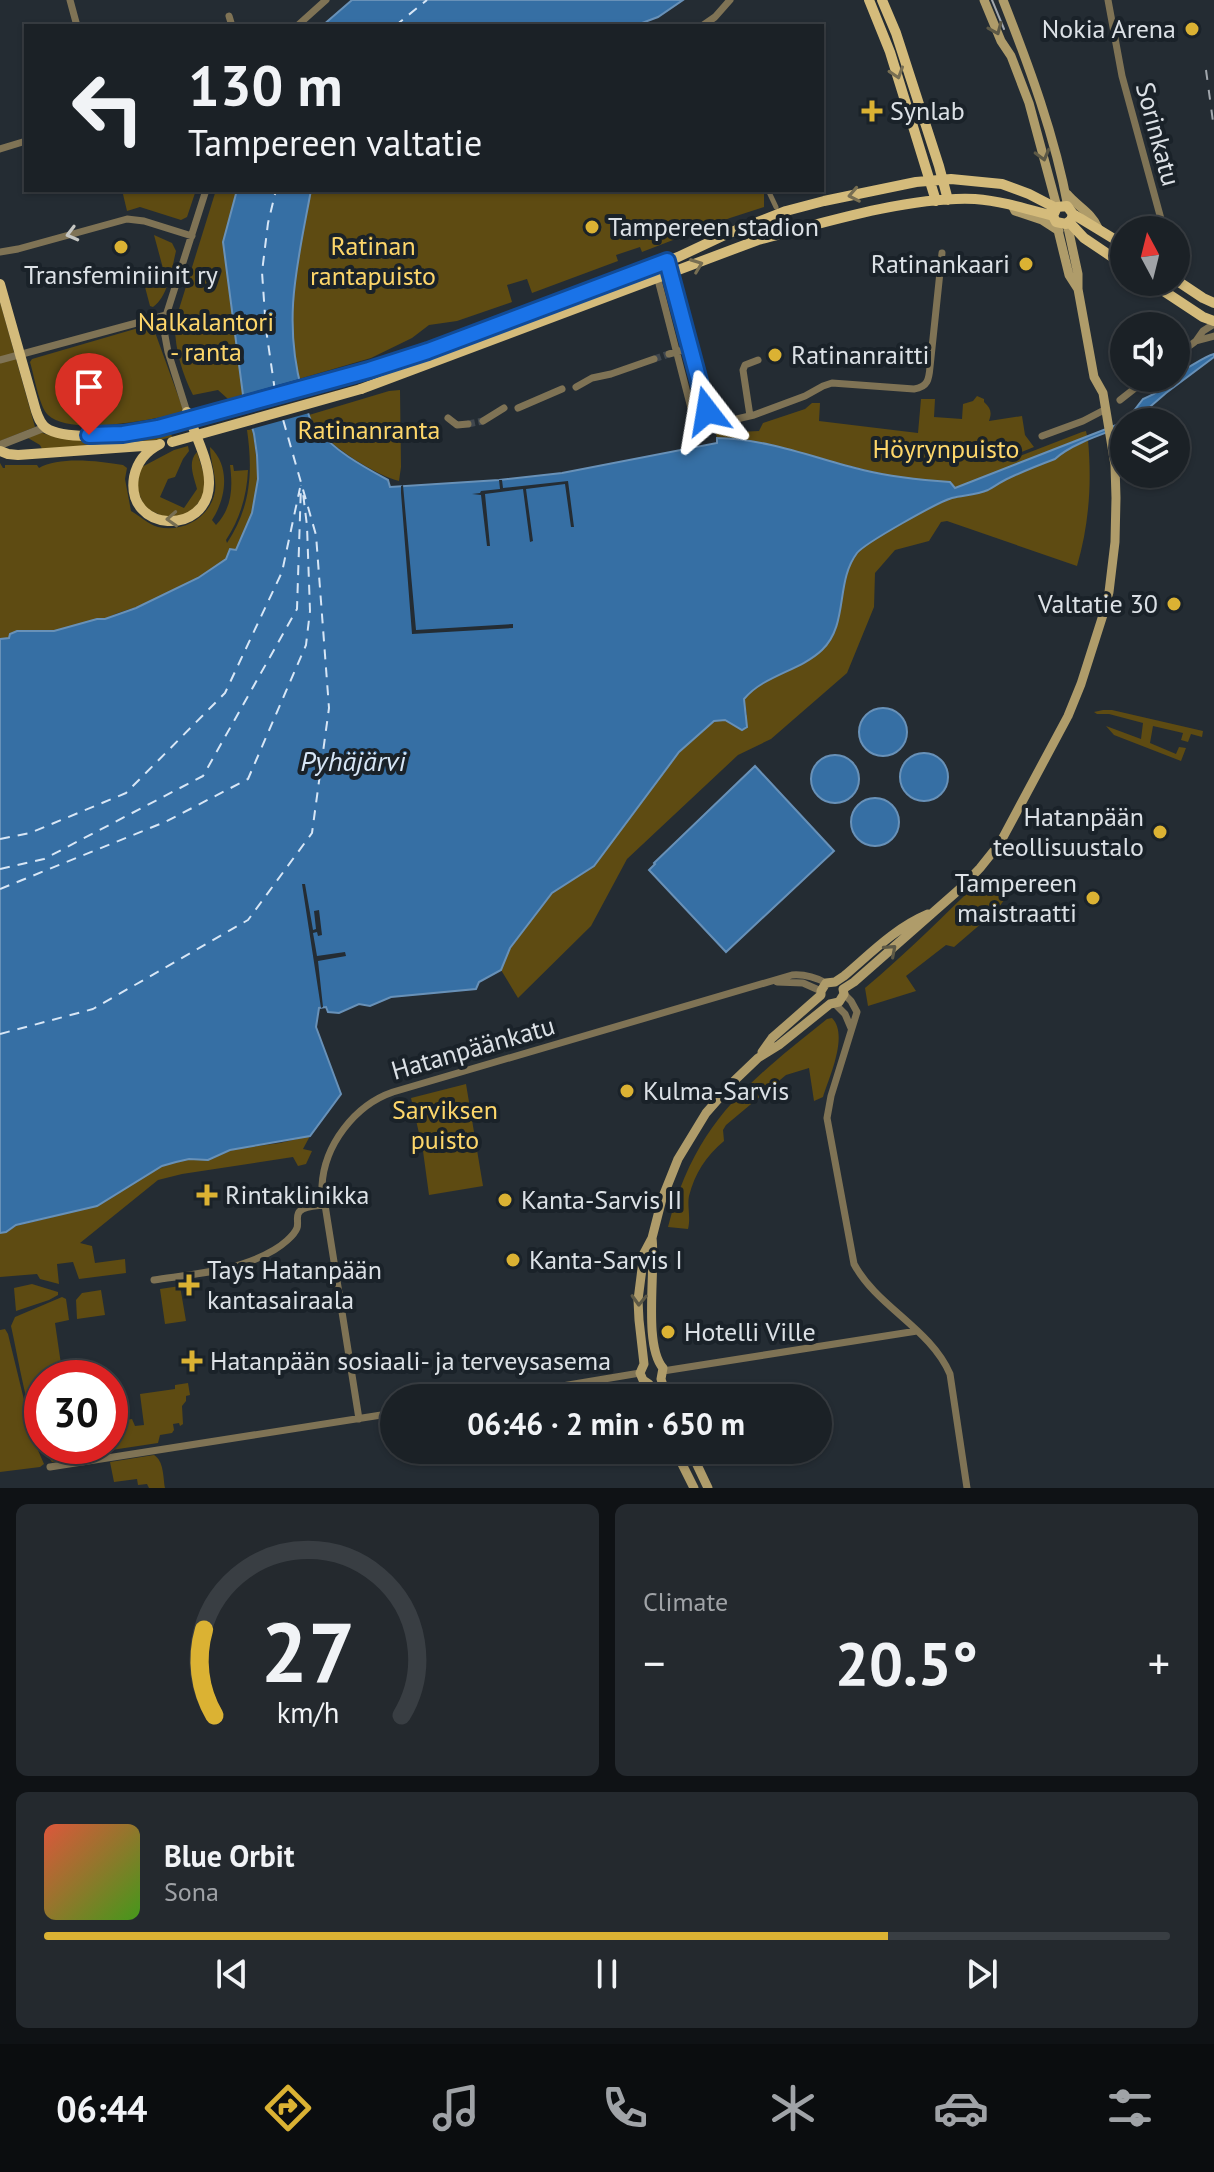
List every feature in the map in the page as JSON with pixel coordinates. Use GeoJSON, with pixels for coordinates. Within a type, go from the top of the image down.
{"type":"FeatureCollection","features":[{"type":"Feature","properties":{"kind":"main road"},"geometry":{"type":"LineString","coordinates":[[869,0],[890,52],[930,180],[942,200]]}},
{"type":"Feature","properties":{"kind":"main road"},"geometry":{"type":"LineString","coordinates":[[882,0],[896,33],[943,179],[942,200]]}},
{"type":"Feature","properties":{"kind":"main road"},"geometry":{"type":"LineString","coordinates":[[661,1371],[656,1383],[649,1384],[643,1380],[640,1279],[644,1253],[652,1238],[667,1183],[692,1134],[719,1097],[758,1058],[772,1038],[832,989],[854,982],[936,910],[980,868],[1000,843],[1079,690],[1103,615],[1113,568],[1116,498],[1109,421],[1103,393],[1094,377],[1078,274],[1029,103],[984,0]]}},
{"type":"Feature","properties":{"kind":"main road"},"geometry":{"type":"LineString","coordinates":[[1003,0],[1018,34],[1065,191],[1091,216],[1098,228]]}},
{"type":"Feature","properties":{"kind":"main road"},"geometry":{"type":"LineString","coordinates":[[0,284],[37,415],[46,427],[62,433],[97,435],[140,432],[167,426],[357,373],[428,351],[654,266],[786,211],[930,180],[975,180],[1002,184],[1029,194],[1110,256]]}},
{"type":"Feature","properties":{"kind":"main road"},"geometry":{"type":"LineString","coordinates":[[1062,217],[1065,191]]}},
{"type":"Feature","properties":{"kind":"main road"},"geometry":{"type":"LineString","coordinates":[[0,448],[8,454],[18,455],[166,443],[361,389],[758,240],[853,216],[942,200],[974,199],[1062,217],[1098,228],[1110,236]]}},
{"type":"Feature","properties":{"kind":"main road"},"geometry":{"type":"LineString","coordinates":[[1190,289],[1214,303]]}},
{"type":"Feature","properties":{"kind":"main road"},"geometry":{"type":"LineString","coordinates":[[1171,296],[1214,322]]}},
{"type":"Feature","properties":{"kind":"main road"},"geometry":{"type":"LineString","coordinates":[[166,443],[146,454],[138,465],[134,485],[140,508],[164,522],[191,516],[202,506],[208,494],[208,471],[187,412]]}},
{"type":"Feature","properties":{"kind":"main road"},"geometry":{"type":"LineString","coordinates":[[758,1058],[842,999],[832,989]]}},
{"type":"Feature","properties":{"kind":"main road"},"geometry":{"type":"LineString","coordinates":[[652,1238],[652,1310],[664,1384]]}},
{"type":"Feature","properties":{"kind":"main road"},"geometry":{"type":"LineString","coordinates":[[642,1368],[651,1361],[661,1371]]}},
{"type":"Feature","properties":{"kind":"main road"},"geometry":{"type":"LineString","coordinates":[[682,1464],[694,1488]]}},
{"type":"Feature","properties":{"kind":"main road"},"geometry":{"type":"LineString","coordinates":[[697,1464],[708,1488]]}},
{"type":"Feature","properties":{"kind":"street"},"geometry":{"type":"LineString","coordinates":[[70,0],[76,24]]}},
{"type":"Feature","properties":{"kind":"street"},"geometry":{"type":"LineString","coordinates":[[299,24],[326,0]]}},
{"type":"Feature","properties":{"kind":"street"},"geometry":{"type":"LineString","coordinates":[[705,24],[730,0]]}},
{"type":"Feature","properties":{"kind":"street","name":"Sorinkatu"},"geometry":{"type":"LineString","coordinates":[[1108,0],[1122,76],[1160,216]]}},
{"type":"Feature","properties":{"kind":"street"},"geometry":{"type":"LineString","coordinates":[[229,16],[231,24]]}},
{"type":"Feature","properties":{"kind":"street"},"geometry":{"type":"LineString","coordinates":[[0,149],[24,142]]}},
{"type":"Feature","properties":{"kind":"street"},"geometry":{"type":"LineString","coordinates":[[187,412],[163,329],[205,192]]}},
{"type":"Feature","properties":{"kind":"street"},"geometry":{"type":"LineString","coordinates":[[769,192],[776,207]]}},
{"type":"Feature","properties":{"kind":"street"},"geometry":{"type":"LineString","coordinates":[[0,252],[124,220],[144,221],[192,236]]}},
{"type":"Feature","properties":{"kind":"street"},"geometry":{"type":"LineString","coordinates":[[654,266],[674,353],[693,416],[703,424],[715,424],[750,416],[832,383],[914,389],[924,386],[928,382],[942,253]]}},
{"type":"Feature","properties":{"kind":"street"},"geometry":{"type":"LineString","coordinates":[[667,261],[707,411],[715,424]]}},
{"type":"Feature","properties":{"kind":"street"},"geometry":{"type":"LineString","coordinates":[[0,360],[166,315]]}},
{"type":"Feature","properties":{"kind":"street"},"geometry":{"type":"LineString","coordinates":[[1190,346],[1214,322]]}},
{"type":"Feature","properties":{"kind":"street"},"geometry":{"type":"LineString","coordinates":[[1196,341],[1214,336]]}},
{"type":"Feature","properties":{"kind":"street"},"geometry":{"type":"LineString","coordinates":[[674,353],[691,348]]}},
{"type":"Feature","properties":{"kind":"street"},"geometry":{"type":"LineString","coordinates":[[576,387],[592,378],[654,359]]}},
{"type":"Feature","properties":{"kind":"street"},"geometry":{"type":"LineString","coordinates":[[750,416],[743,370],[745,365],[758,360]]}},
{"type":"Feature","properties":{"kind":"street"},"geometry":{"type":"LineString","coordinates":[[518,408],[562,389]]}},
{"type":"Feature","properties":{"kind":"street"},"geometry":{"type":"LineString","coordinates":[[1120,400],[1130,392]]}},
{"type":"Feature","properties":{"kind":"street"},"geometry":{"type":"LineString","coordinates":[[483,421],[504,408]]}},
{"type":"Feature","properties":{"kind":"street"},"geometry":{"type":"LineString","coordinates":[[1042,436],[1106,409]]}},
{"type":"Feature","properties":{"kind":"street"},"geometry":{"type":"LineString","coordinates":[[448,418],[457,425],[468,424]]}},
{"type":"Feature","properties":{"kind":"street"},"geometry":{"type":"LineString","coordinates":[[321,433],[336,425]]}},
{"type":"Feature","properties":{"kind":"street"},"geometry":{"type":"LineString","coordinates":[[0,448],[46,427]]}},
{"type":"Feature","properties":{"kind":"street","name":"Hatanpäänkatu"},"geometry":{"type":"LineString","coordinates":[[359,1419],[324,1205],[323,1176],[333,1147],[355,1115],[380,1097],[435,1079],[792,975],[815,977],[832,989]]}},
{"type":"Feature","properties":{"kind":"street"},"geometry":{"type":"LineString","coordinates":[[851,1028],[843,1010],[823,999],[832,989],[851,1001],[857,1012],[827,1118],[852,1258],[863,1279],[935,1349],[950,1374],[967,1488]]}},
{"type":"Feature","properties":{"kind":"street"},"geometry":{"type":"LineString","coordinates":[[154,1280],[213,1271],[259,1258],[291,1236],[297,1228],[301,1209],[324,1205]]}},
{"type":"Feature","properties":{"kind":"street"},"geometry":{"type":"LineString","coordinates":[[661,1371],[917,1331]]}},
{"type":"Feature","properties":{"kind":"street"},"geometry":{"type":"LineString","coordinates":[[577,1384],[642,1368]]}},
{"type":"Feature","properties":{"kind":"street"},"geometry":{"type":"LineString","coordinates":[[50,1467],[380,1415]]}},
{"type":"Feature","properties":{"kind":"green space"},"geometry":{"type":"Polygon","coordinates":[[[122,192],[195,192],[187,217],[181,220],[140,207],[127,211],[122,192]]]}},
{"type":"Feature","properties":{"kind":"green space","name":"Nalkalantori - ranta"},"geometry":{"type":"Polygon","coordinates":[[[215,192],[236,192],[223,242],[243,395],[228,399],[218,390],[193,395],[180,360],[175,322],[215,192]]]}},
{"type":"Feature","properties":{"kind":"green space","name":"Ratinan rantapuisto"},"geometry":{"type":"Polygon","coordinates":[[[311,192],[764,192],[764,207],[642,252],[640,247],[616,255],[618,261],[532,293],[527,279],[507,285],[512,302],[457,321],[429,325],[412,338],[371,358],[299,379],[293,332],[298,261],[311,192]]]}},
{"type":"Feature","properties":{"kind":"green space"},"geometry":{"type":"Polygon","coordinates":[[[154,235],[172,243],[176,251],[166,289],[153,307],[150,306],[145,287],[160,283],[164,272],[154,235]]]}},
{"type":"Feature","properties":{"kind":"green space"},"geometry":{"type":"Polygon","coordinates":[[[0,302],[35,427],[0,441],[0,302]]]}},
{"type":"Feature","properties":{"kind":"green space"},"geometry":{"type":"Polygon","coordinates":[[[152,324],[184,412],[94,426],[75,425],[48,415],[37,390],[30,362],[32,359],[152,324]]]}},
{"type":"Feature","properties":{"kind":"green space","name":"Ratinanranta"},"geometry":{"type":"Polygon","coordinates":[[[400,390],[399,481],[376,472],[334,445],[309,415],[389,391],[400,390]]]}},
{"type":"Feature","properties":{"kind":"green space","name":"Höyrynpuisto"},"geometry":{"type":"Polygon","coordinates":[[[977,396],[984,399],[991,413],[989,421],[1022,416],[1025,435],[1034,447],[1002,463],[1082,432],[1086,431],[1087,436],[955,488],[949,482],[909,480],[735,439],[717,438],[716,433],[759,431],[763,423],[805,409],[812,403],[820,403],[819,421],[918,433],[921,399],[935,399],[934,417],[962,419],[963,404],[977,396]]]}},
{"type":"Feature","properties":{"kind":"green space"},"geometry":{"type":"Polygon","coordinates":[[[252,429],[257,475],[254,507],[244,536],[230,556],[171,593],[105,619],[0,639],[0,463],[3,468],[5,465],[37,465],[39,468],[68,461],[123,465],[127,468],[125,479],[131,511],[158,527],[177,528],[202,515],[212,500],[215,485],[210,447],[224,473],[221,502],[212,520],[216,525],[230,497],[230,465],[233,465],[234,471],[248,470],[242,506],[227,543],[245,502],[250,474],[247,430],[252,429]]]}},
{"type":"Feature","properties":{"kind":"green space"},"geometry":{"type":"Polygon","coordinates":[[[170,430],[172,437],[159,440],[42,449],[28,438],[40,432],[69,439],[105,440],[170,430]]]}},
{"type":"Feature","properties":{"kind":"green space"},"geometry":{"type":"Polygon","coordinates":[[[1088,440],[1088,504],[1077,566],[947,521],[941,522],[929,541],[895,550],[875,573],[874,607],[847,673],[771,739],[738,755],[627,859],[591,926],[518,998],[501,970],[510,948],[552,893],[594,866],[679,752],[714,721],[747,715],[744,699],[752,691],[822,650],[836,628],[846,577],[857,553],[932,507],[952,498],[988,490],[1088,440]]]}},
{"type":"Feature","properties":{"kind":"green space"},"geometry":{"type":"Polygon","coordinates":[[[188,446],[189,451],[175,477],[168,479],[160,497],[184,508],[197,489],[192,465],[197,452],[206,481],[203,497],[190,513],[169,519],[145,508],[137,489],[140,468],[188,446]]]}},
{"type":"Feature","properties":{"kind":"green space"},"geometry":{"type":"Polygon","coordinates":[[[1103,710],[1203,731],[1202,737],[1191,734],[1188,742],[1181,740],[1183,733],[1153,726],[1150,743],[1176,754],[1179,747],[1186,748],[1181,761],[1114,735],[1106,726],[1141,739],[1143,723],[1094,712],[1103,710]]]}},
{"type":"Feature","properties":{"kind":"green space"},"geometry":{"type":"Polygon","coordinates":[[[985,876],[992,876],[1009,893],[997,910],[954,947],[946,945],[906,976],[916,991],[868,1006],[865,988],[985,876]]]}},
{"type":"Feature","properties":{"kind":"green space"},"geometry":{"type":"Polygon","coordinates":[[[832,1018],[837,1025],[838,1045],[823,1097],[814,1101],[809,1068],[786,1075],[726,1125],[724,1141],[702,1166],[691,1188],[688,1229],[668,1227],[679,1191],[709,1132],[772,1064],[832,1018]]]}},
{"type":"Feature","properties":{"kind":"green space","name":"Sarviksen puisto"},"geometry":{"type":"Polygon","coordinates":[[[466,1084],[483,1186],[429,1195],[411,1098],[466,1084]]]}},
{"type":"Feature","properties":{"kind":"green space"},"geometry":{"type":"Polygon","coordinates":[[[310,1136],[303,1149],[312,1151],[306,1164],[298,1166],[293,1157],[158,1180],[80,1243],[92,1246],[95,1263],[125,1259],[126,1273],[79,1279],[73,1262],[57,1264],[59,1284],[40,1279],[37,1274],[0,1277],[0,1233],[16,1226],[97,1206],[160,1167],[189,1159],[208,1160],[235,1149],[310,1136]]]}},
{"type":"Feature","properties":{"kind":"green space"},"geometry":{"type":"Polygon","coordinates":[[[32,1284],[58,1292],[58,1295],[16,1311],[14,1288],[32,1284]]]}},
{"type":"Feature","properties":{"kind":"green space"},"geometry":{"type":"Polygon","coordinates":[[[180,1286],[186,1321],[165,1324],[160,1289],[180,1286]]]}},
{"type":"Feature","properties":{"kind":"green space"},"geometry":{"type":"Polygon","coordinates":[[[101,1290],[105,1315],[77,1319],[76,1300],[82,1293],[101,1290]]]}},
{"type":"Feature","properties":{"kind":"green space"},"geometry":{"type":"Polygon","coordinates":[[[62,1297],[66,1299],[69,1320],[55,1323],[60,1360],[24,1360],[24,1388],[11,1326],[15,1317],[62,1297]]]}},
{"type":"Feature","properties":{"kind":"green space"},"geometry":{"type":"Polygon","coordinates":[[[5,1329],[8,1334],[24,1400],[24,1464],[44,1464],[40,1467],[0,1472],[0,1330],[5,1329]]]}},
{"type":"Feature","properties":{"kind":"green space"},"geometry":{"type":"Polygon","coordinates":[[[188,1383],[190,1395],[186,1396],[182,1406],[183,1424],[173,1424],[172,1433],[160,1435],[158,1443],[128,1448],[128,1420],[132,1419],[135,1426],[144,1425],[140,1394],[175,1389],[175,1385],[188,1383]]]}},
{"type":"Feature","properties":{"kind":"green space"},"geometry":{"type":"Polygon","coordinates":[[[154,1455],[161,1465],[165,1488],[138,1485],[137,1479],[114,1482],[110,1464],[128,1464],[128,1459],[154,1455]]]}},
{"type":"Feature","properties":{"kind":"water"},"geometry":{"type":"Polygon","coordinates":[[[352,0],[683,0],[658,17],[639,24],[324,24],[352,0]]]}},
{"type":"Feature","properties":{"kind":"water","name":"Pyhäjärvi"},"geometry":{"type":"Polygon","coordinates":[[[236,192],[311,192],[294,290],[293,339],[302,391],[310,418],[322,435],[348,457],[388,480],[390,487],[562,473],[717,443],[717,438],[773,445],[885,475],[950,482],[955,488],[1110,428],[1110,431],[1078,444],[1055,459],[1006,479],[988,490],[944,501],[902,523],[857,553],[846,577],[836,628],[822,650],[762,684],[744,699],[747,727],[742,730],[725,720],[714,721],[679,752],[594,866],[552,893],[510,948],[501,970],[479,982],[476,989],[391,997],[370,1006],[359,1004],[339,1013],[328,1012],[326,1007],[319,1008],[316,1027],[341,1094],[310,1136],[230,1150],[208,1160],[189,1159],[162,1166],[97,1206],[16,1225],[0,1233],[0,639],[9,638],[17,631],[54,631],[136,608],[198,578],[226,559],[230,549],[236,550],[252,513],[258,479],[254,434],[243,395],[223,242],[236,192]]]}},
{"type":"Feature","properties":{"kind":"water","name":"Pyhäjärvi"},"geometry":{"type":"Polygon","coordinates":[[[1214,354],[1190,375],[1190,366],[1214,354]]]}},
{"type":"Feature","properties":{"kind":"water","name":"Pyhäjärvi"},"geometry":{"type":"Polygon","coordinates":[[[1157,392],[1166,393],[1149,408],[1136,408],[1143,399],[1157,392]]]}},
{"type":"Feature","properties":{"kind":"water"},"geometry":{"type":"Polygon","coordinates":[[[883,708],[892,709],[900,715],[906,723],[906,741],[900,749],[892,755],[883,756],[874,755],[866,749],[860,741],[859,732],[860,723],[866,715],[874,709],[883,708]]]}},
{"type":"Feature","properties":{"kind":"water"},"geometry":{"type":"Polygon","coordinates":[[[924,753],[933,754],[941,760],[947,768],[947,786],[941,794],[933,800],[924,801],[915,800],[907,794],[901,786],[900,777],[901,768],[907,760],[915,754],[924,753]]]}},
{"type":"Feature","properties":{"kind":"water"},"geometry":{"type":"Polygon","coordinates":[[[835,755],[844,756],[852,762],[858,770],[858,788],[852,796],[844,802],[835,803],[826,802],[818,796],[812,788],[811,779],[812,770],[818,762],[826,756],[835,755]]]}},
{"type":"Feature","properties":{"kind":"water"},"geometry":{"type":"Polygon","coordinates":[[[755,766],[834,851],[726,952],[649,870],[755,766]]]}},
{"type":"Feature","properties":{"kind":"water"},"geometry":{"type":"Polygon","coordinates":[[[875,798],[884,799],[892,805],[898,813],[898,831],[892,839],[884,845],[875,846],[866,845],[858,839],[852,831],[851,822],[852,813],[858,805],[866,799],[875,798]]]}},
{"type":"Feature","properties":{"kind":"pier"},"geometry":{"type":"Polygon","coordinates":[[[303,378],[313,412],[248,430],[239,396],[303,378]]]}},
{"type":"Feature","properties":{"kind":"pier"},"geometry":{"type":"Polygon","coordinates":[[[499,480],[502,480],[503,488],[568,481],[574,527],[571,527],[565,484],[526,489],[533,541],[530,542],[523,489],[485,494],[490,546],[487,546],[481,495],[472,494],[500,489],[499,480]]]}},
{"type":"Feature","properties":{"kind":"pier"},"geometry":{"type":"Polygon","coordinates":[[[403,485],[416,630],[513,624],[513,628],[412,634],[401,493],[403,485]]]}},
{"type":"Feature","properties":{"kind":"pier"},"geometry":{"type":"Polygon","coordinates":[[[302,884],[305,884],[313,930],[316,929],[314,911],[319,910],[322,935],[313,933],[317,956],[345,952],[346,956],[318,961],[321,1008],[302,884]]]}},
{"type":"Feature","properties":{"kind":"ferry route"},"geometry":{"type":"LineString","coordinates":[[397,24],[427,0]]}},
{"type":"Feature","properties":{"kind":"ferry route"},"geometry":{"type":"LineString","coordinates":[[275,391],[262,272],[276,192]]}},
{"type":"Feature","properties":{"kind":"ferry route"},"geometry":{"type":"LineString","coordinates":[[0,1034],[93,1009],[248,920],[312,833],[329,708],[316,535],[282,416]]}},
{"type":"Feature","properties":{"kind":"ferry route"},"geometry":{"type":"LineString","coordinates":[[0,869],[44,859],[203,776],[297,609],[301,485]]}},
{"type":"Feature","properties":{"kind":"ferry route"},"geometry":{"type":"LineString","coordinates":[[0,839],[30,833],[126,793],[225,693],[282,572],[300,488]]}},
{"type":"Feature","properties":{"kind":"ferry route"},"geometry":{"type":"LineString","coordinates":[[0,889],[165,822],[248,779],[306,645],[310,611],[303,493]]}},
{"type":"Feature","properties":{"kind":"tunnel"},"geometry":{"type":"LineString","coordinates":[[654,359],[669,354]]}},
{"type":"Feature","properties":{"kind":"tunnel"},"geometry":{"type":"LineString","coordinates":[[468,424],[483,421]]}},
{"type":"Feature","properties":{"kind":"tram line"},"geometry":{"type":"LineString","coordinates":[[992,0],[1004,29]]}},
{"type":"Feature","properties":{"kind":"railway"},"geometry":{"type":"LineString","coordinates":[[1206,70],[1214,129]]}},
{"type":"Feature","properties":{"kind":"place","name":"Nokia Arena"},"geometry":{"type":"Point","coordinates":[1192,29]}},
{"type":"Feature","properties":{"kind":"place","name":"Synlab"},"geometry":{"type":"Point","coordinates":[872,111]}},
{"type":"Feature","properties":{"kind":"place","name":"Tampereen stadion"},"geometry":{"type":"Point","coordinates":[592,227]}},
{"type":"Feature","properties":{"kind":"place","name":"Transfeminiinit ry"},"geometry":{"type":"Point","coordinates":[121,247]}},
{"type":"Feature","properties":{"kind":"place","name":"Ratinankaari"},"geometry":{"type":"Point","coordinates":[1026,264]}},
{"type":"Feature","properties":{"kind":"place","name":"Ratinanraitti"},"geometry":{"type":"Point","coordinates":[775,355]}},
{"type":"Feature","properties":{"kind":"place","name":"Valtatie 30"},"geometry":{"type":"Point","coordinates":[1174,604]}},
{"type":"Feature","properties":{"kind":"place","name":"Hatanpään teollisuustalo"},"geometry":{"type":"Point","coordinates":[1160,832]}},
{"type":"Feature","properties":{"kind":"place","name":"Tampereen maistraatti"},"geometry":{"type":"Point","coordinates":[1093,898]}},
{"type":"Feature","properties":{"kind":"place","name":"Kulma-Sarvis"},"geometry":{"type":"Point","coordinates":[627,1091]}},
{"type":"Feature","properties":{"kind":"place","name":"Rintaklinikka"},"geometry":{"type":"Point","coordinates":[207,1195]}},
{"type":"Feature","properties":{"kind":"place","name":"Kanta-Sarvis II"},"geometry":{"type":"Point","coordinates":[505,1200]}},
{"type":"Feature","properties":{"kind":"place","name":"Kanta-Sarvis I"},"geometry":{"type":"Point","coordinates":[513,1260]}},
{"type":"Feature","properties":{"kind":"place","name":"Tays Hatanpään kantasairaala"},"geometry":{"type":"Point","coordinates":[189,1285]}},
{"type":"Feature","properties":{"kind":"place","name":"Hotelli Ville"},"geometry":{"type":"Point","coordinates":[668,1332]}},
{"type":"Feature","properties":{"kind":"place","name":"Hatanpään sosiaali- ja terveysasema"},"geometry":{"type":"Point","coordinates":[192,1361]}},
{"type":"Feature","properties":{"kind":"route"},"geometry":{"type":"LineString","coordinates":[[89,435],[123,434],[158,428],[369,370],[428,351],[667,261],[707,411]]}}]}
